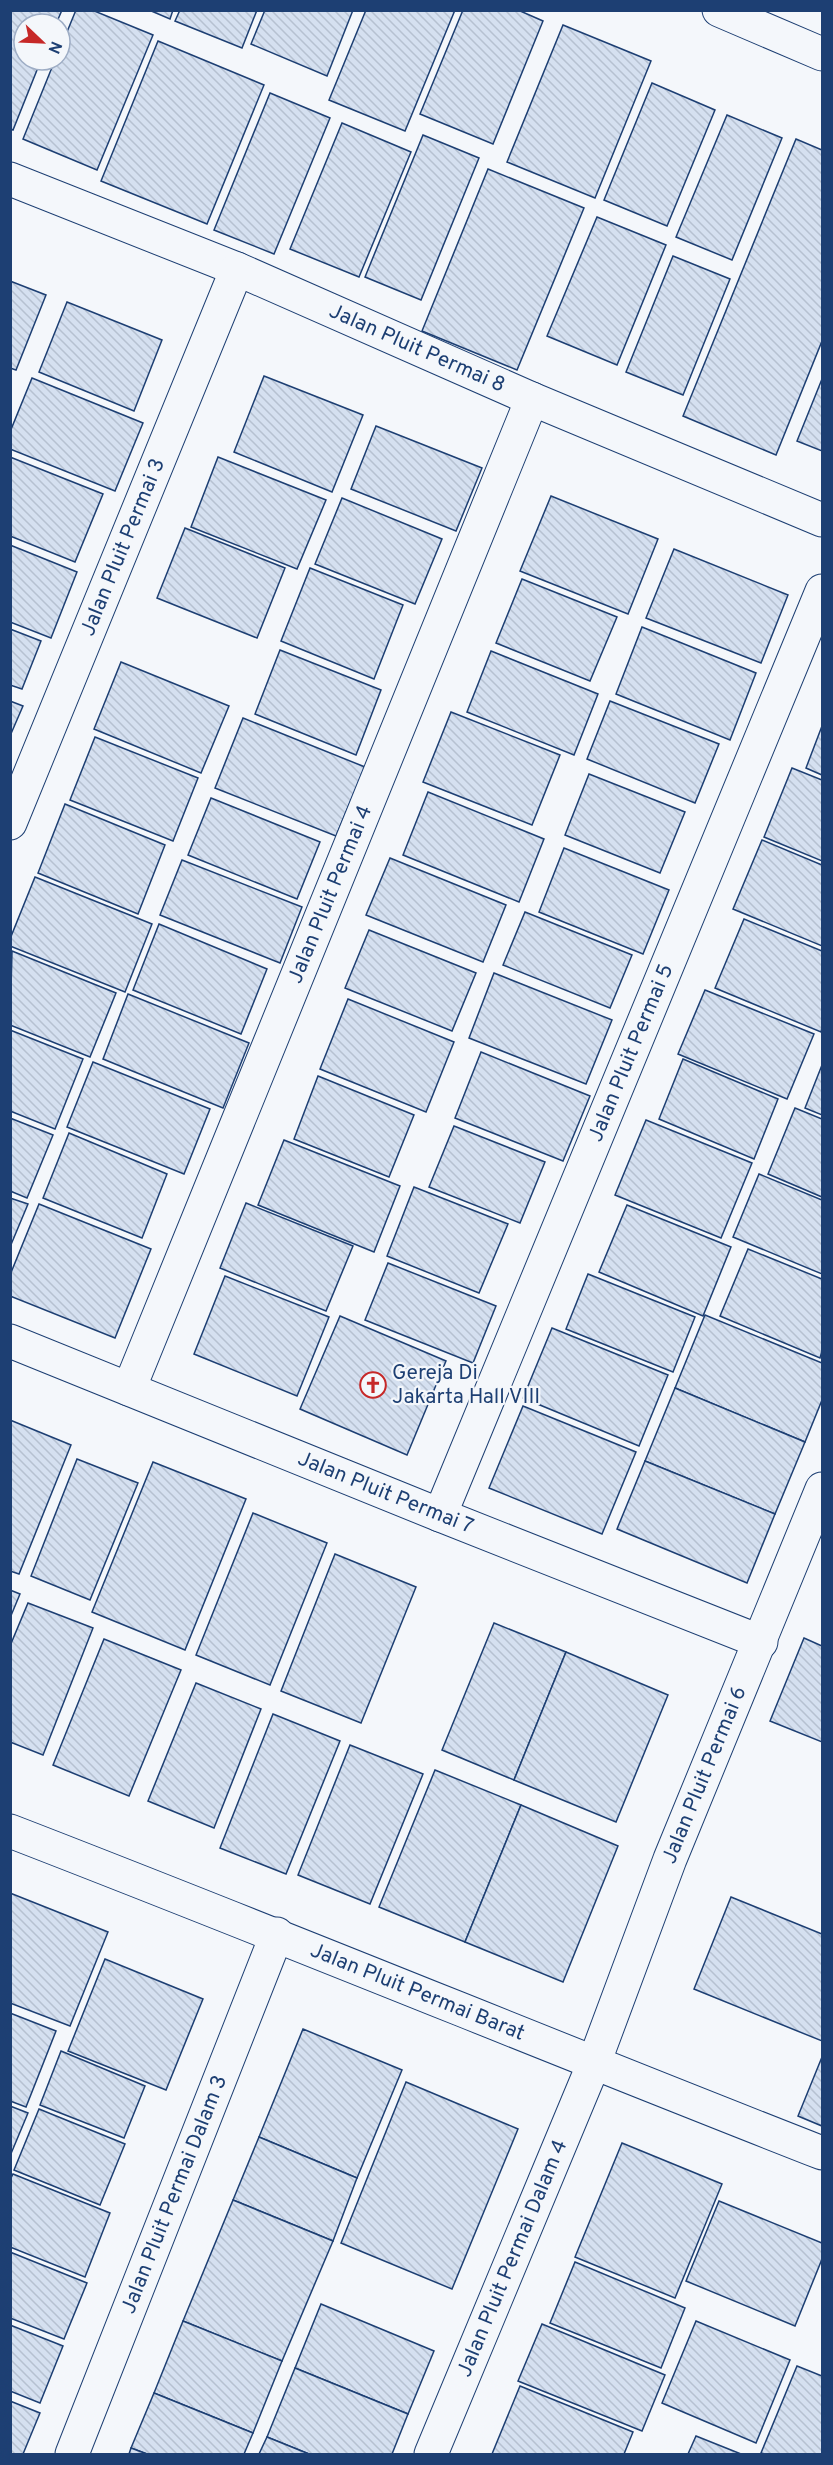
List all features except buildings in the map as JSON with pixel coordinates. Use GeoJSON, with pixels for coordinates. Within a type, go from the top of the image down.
{"type":"FeatureCollection","features":[{"type":"Feature","properties":{"kind":"street"},"geometry":{"type":"LineString","coordinates":[[719,10],[822,54]]}},
{"type":"Feature","properties":{"kind":"street","name":"Jalan Pluit Permai 8"},"geometry":{"type":"LineString","coordinates":[[10,178],[237,269],[532,399],[822,520]]}},
{"type":"Feature","properties":{"kind":"street","name":"Jalan Pluit Permai 3"},"geometry":{"type":"LineString","coordinates":[[10,823],[237,269]]}},
{"type":"Feature","properties":{"kind":"street","name":"Jalan Pluit Permai 4"},"geometry":{"type":"LineString","coordinates":[[129,1389],[532,399]]}},
{"type":"Feature","properties":{"kind":"street","name":"Jalan Pluit Permai 5"},"geometry":{"type":"LineString","coordinates":[[440,1515],[822,591]]}},
{"type":"Feature","properties":{"kind":"street","name":"Jalan Pluit Permai 7"},"geometry":{"type":"LineString","coordinates":[[10,1341],[761,1642]]}},
{"type":"Feature","properties":{"kind":"street","name":"Jalan Pluit Permai 6"},"geometry":{"type":"LineString","coordinates":[[594,2063],[670,1859],[761,1642],[822,1488]]}},
{"type":"Feature","properties":{"kind":"street","name":"Jalan Pluit Permai Barat"},"geometry":{"type":"LineString","coordinates":[[10,1831],[277,1934],[822,2153]]}},
{"type":"Feature","properties":{"kind":"street","name":"Jalan Pluit Permai Dalam 3"},"geometry":{"type":"LineString","coordinates":[[72,2454],[277,1934]]}},
{"type":"Feature","properties":{"kind":"street","name":"Jalan Pluit Permai Dalam 4"},"geometry":{"type":"LineString","coordinates":[[431,2454],[594,2063]]}},
{"type":"Feature","properties":{"kind":"place","name":"Gereja Di Jakarta Hall VIII"},"geometry":{"type":"Point","coordinates":[373,1385]}}]}
